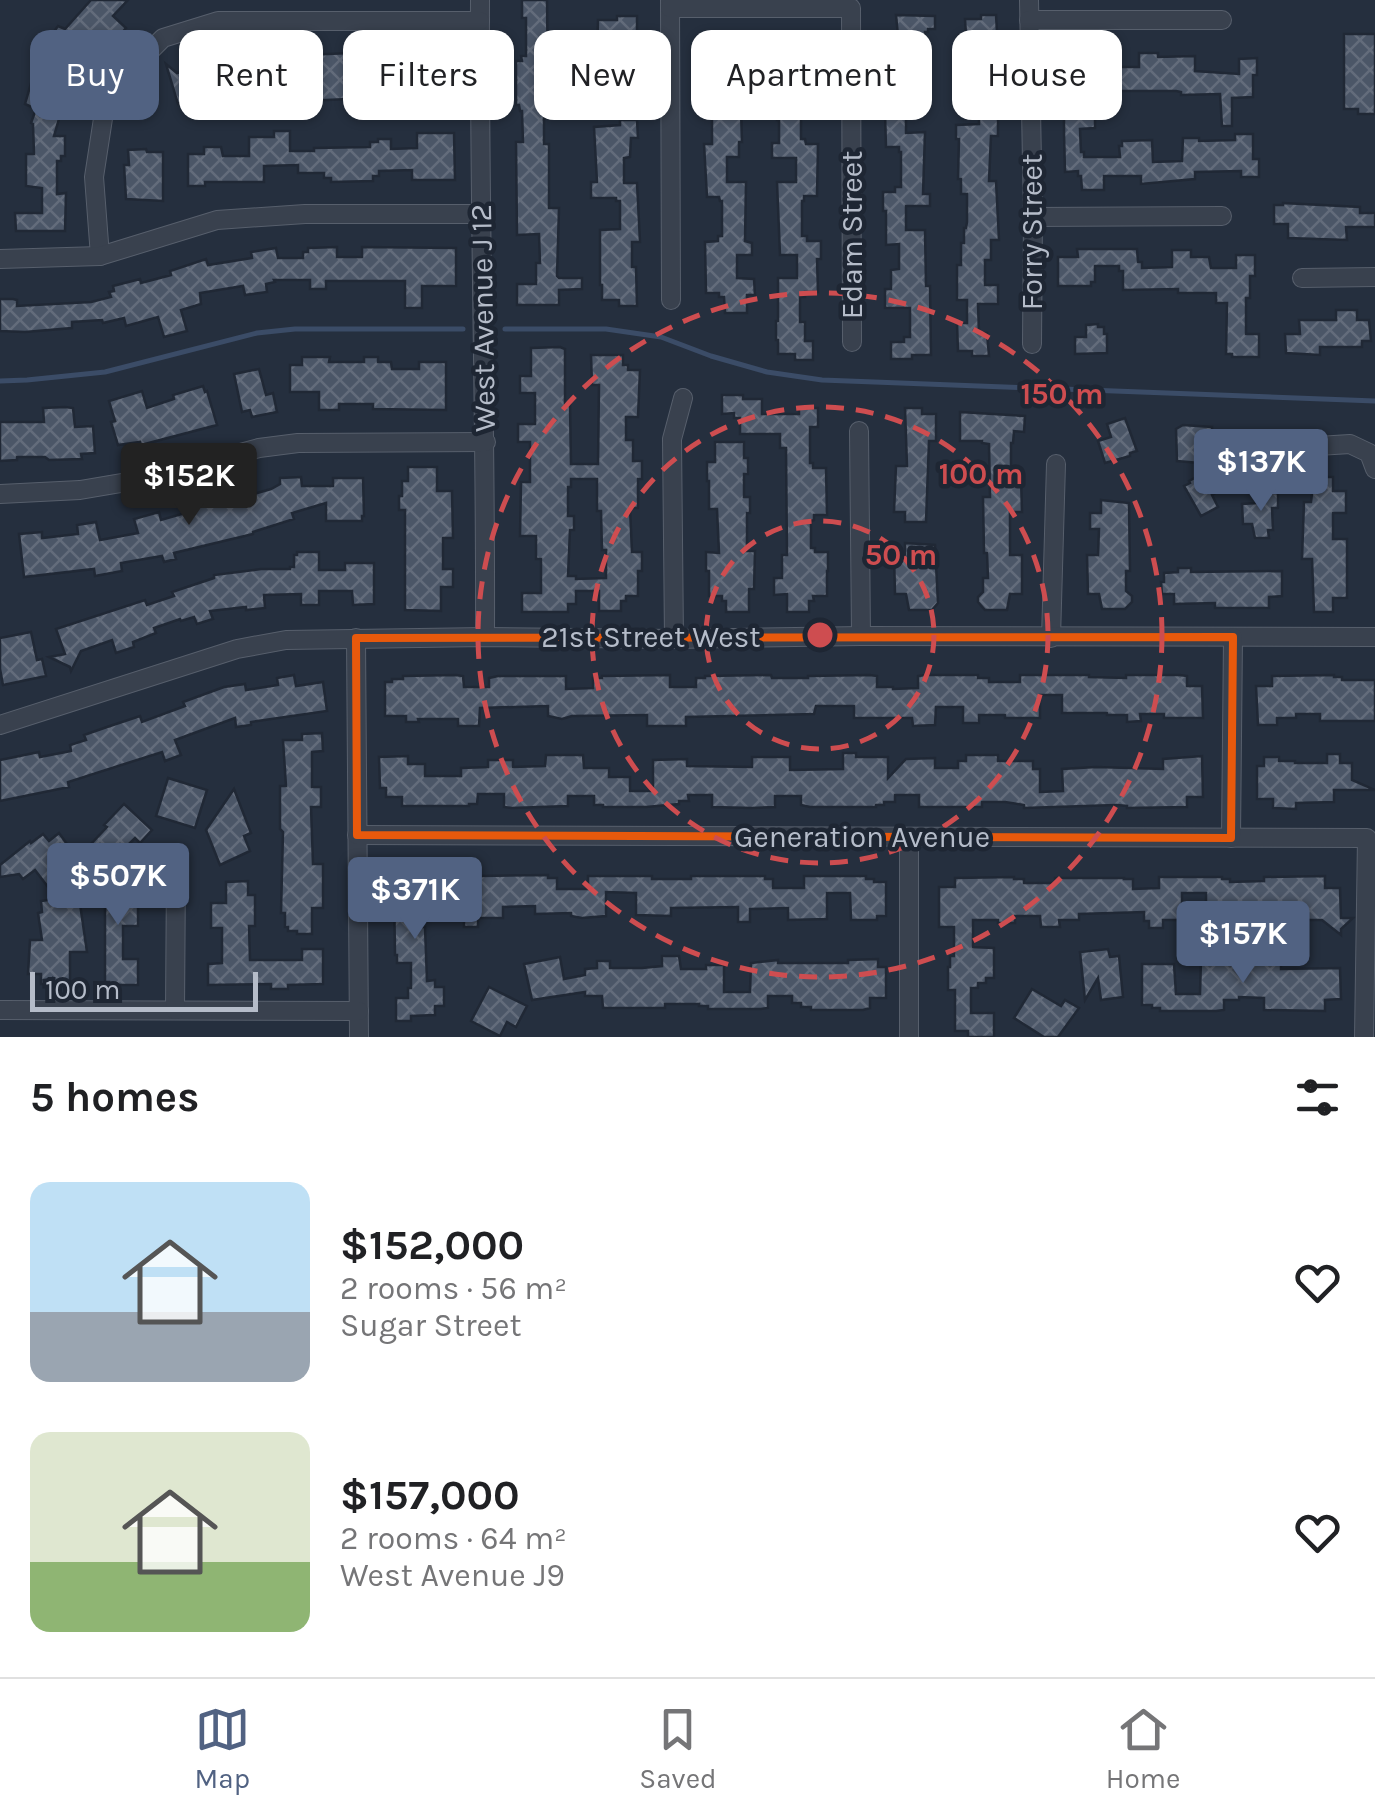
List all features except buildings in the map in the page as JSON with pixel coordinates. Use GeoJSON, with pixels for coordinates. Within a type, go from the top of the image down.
{"type":"FeatureCollection","features":[{"type":"Feature","properties":{"kind":"street","name":"West Avenue J 12"},"geometry":{"type":"LineString","coordinates":[[480,0],[486,442],[484,637]]}},
{"type":"Feature","properties":{"kind":"street","name":"Forry Street"},"geometry":{"type":"LineString","coordinates":[[1029,0],[1032,344]]}},
{"type":"Feature","properties":{"kind":"street"},"geometry":{"type":"LineString","coordinates":[[670,4],[671,300]]}},
{"type":"Feature","properties":{"kind":"street","name":"Edam Street"},"geometry":{"type":"LineString","coordinates":[[670,4],[851,8],[852,342]]}},
{"type":"Feature","properties":{"kind":"street"},"geometry":{"type":"LineString","coordinates":[[1029,20],[1222,20]]}},
{"type":"Feature","properties":{"kind":"street"},"geometry":{"type":"LineString","coordinates":[[100,256],[94,176],[104,112],[127,74],[163,38],[218,21],[480,21]]}},
{"type":"Feature","properties":{"kind":"street"},"geometry":{"type":"LineString","coordinates":[[0,260],[100,256],[217,220],[304,214],[481,214]]}},
{"type":"Feature","properties":{"kind":"street"},"geometry":{"type":"LineString","coordinates":[[1033,217],[1222,216]]}},
{"type":"Feature","properties":{"kind":"street"},"geometry":{"type":"LineString","coordinates":[[1302,278],[1375,277]]}},
{"type":"Feature","properties":{"kind":"street"},"geometry":{"type":"LineString","coordinates":[[674,639],[672,438],[684,398]]}},
{"type":"Feature","properties":{"kind":"street"},"geometry":{"type":"LineString","coordinates":[[859,430],[861,636]]}},
{"type":"Feature","properties":{"kind":"street"},"geometry":{"type":"LineString","coordinates":[[0,494],[80,490],[140,480],[259,448],[298,443],[486,442]]}},
{"type":"Feature","properties":{"kind":"street"},"geometry":{"type":"LineString","coordinates":[[1255,450],[1350,444],[1370,453],[1375,469]]}},
{"type":"Feature","properties":{"kind":"street"},"geometry":{"type":"LineString","coordinates":[[1051,638],[1056,464]]}},
{"type":"Feature","properties":{"kind":"street"},"geometry":{"type":"LineString","coordinates":[[1231,838],[1233,637]]}},
{"type":"Feature","properties":{"kind":"street","name":"21st Street West"},"geometry":{"type":"LineString","coordinates":[[0,724],[237,650],[286,640],[1375,637]]}},
{"type":"Feature","properties":{"kind":"street"},"geometry":{"type":"LineString","coordinates":[[356,638],[359,1037]]}},
{"type":"Feature","properties":{"kind":"street","name":"Generation Avenue"},"geometry":{"type":"LineString","coordinates":[[357,835],[1367,838],[1364,1037]]}},
{"type":"Feature","properties":{"kind":"street"},"geometry":{"type":"LineString","coordinates":[[909,837],[909,1037]]}},
{"type":"Feature","properties":{"kind":"street"},"geometry":{"type":"LineString","coordinates":[[175,1010],[176,870]]}},
{"type":"Feature","properties":{"kind":"street"},"geometry":{"type":"LineString","coordinates":[[0,1010],[358,1011]]}},
{"type":"Feature","properties":{"kind":"highlighted area"},"geometry":{"type":"Polygon","coordinates":[[[1233,637],[1231,838],[357,835],[356,638],[1233,637]]]}},
{"type":"Feature","properties":{"kind":"waterway"},"geometry":{"type":"LineString","coordinates":[[0,381],[105,372],[257,333],[295,329],[463,329]]}},
{"type":"Feature","properties":{"kind":"waterway"},"geometry":{"type":"LineString","coordinates":[[505,329],[606,329],[661,337],[767,372],[822,380],[1375,401]]}}]}
